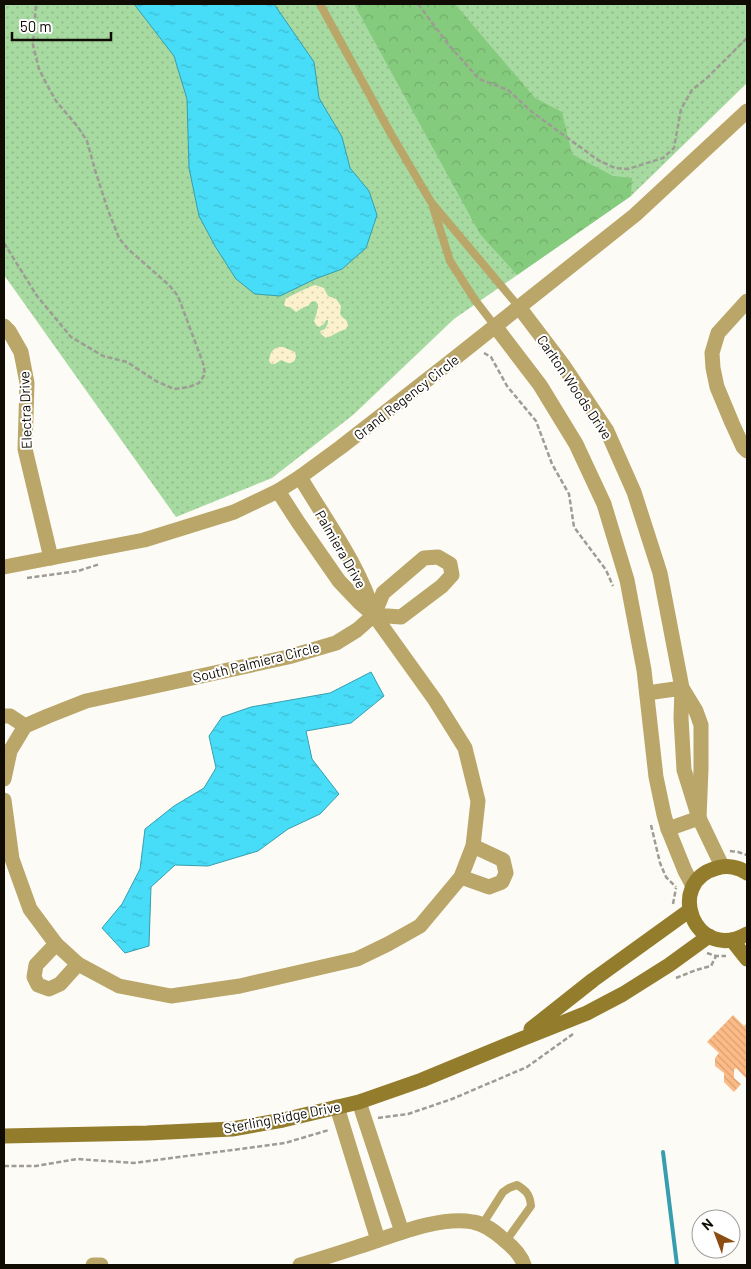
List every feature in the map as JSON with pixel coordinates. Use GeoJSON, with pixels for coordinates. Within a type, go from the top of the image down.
{"type":"FeatureCollection","features":[{"type":"Feature","properties":{"kind":"street","name":"Grand Regency Circle"},"geometry":{"type":"LineString","coordinates":[[4,566],[144,540],[234,512],[278,491],[342,447],[635,215],[747,111]]}},
{"type":"Feature","properties":{"kind":"street"},"geometry":{"type":"LineString","coordinates":[[747,301],[718,333],[712,353],[717,387],[732,424],[743,447],[747,451]]}},
{"type":"Feature","properties":{"kind":"street","name":"Carlton Woods Drive"},"geometry":{"type":"LineString","coordinates":[[519,307],[563,365],[608,431],[634,492],[660,573],[682,688],[681,718],[684,770],[699,818],[722,866]]}},
{"type":"Feature","properties":{"kind":"street","name":"Electra Drive"},"geometry":{"type":"LineString","coordinates":[[4,326],[21,352],[27,383],[25,449],[51,558]]}},
{"type":"Feature","properties":{"kind":"street","name":"Carlton Woods Drive"},"geometry":{"type":"LineString","coordinates":[[495,326],[540,385],[576,444],[604,504],[627,580],[644,670],[656,777],[668,829],[693,886]]}},
{"type":"Feature","properties":{"kind":"street","name":"Palmiera Drive"},"geometry":{"type":"LineString","coordinates":[[300,477],[356,571],[369,599],[374,616]]}},
{"type":"Feature","properties":{"kind":"street","name":"Palmiera Drive"},"geometry":{"type":"LineString","coordinates":[[278,491],[339,581],[374,616]]}},
{"type":"Feature","properties":{"kind":"street"},"geometry":{"type":"LineString","coordinates":[[438,557],[450,564],[452,575],[442,586],[401,617],[374,616],[383,593],[424,558],[438,557]]}},
{"type":"Feature","properties":{"kind":"street"},"geometry":{"type":"LineString","coordinates":[[4,800],[12,859],[30,909],[56,944],[78,964],[119,986],[171,996],[240,986],[358,959],[420,926],[461,876],[473,846],[478,802],[465,748],[435,700],[374,616]]}},
{"type":"Feature","properties":{"kind":"street","name":"South Palmiera Circle"},"geometry":{"type":"LineString","coordinates":[[25,726],[86,701],[288,657],[336,642],[357,630],[374,616]]}},
{"type":"Feature","properties":{"kind":"street"},"geometry":{"type":"LineString","coordinates":[[647,693],[682,688]]}},
{"type":"Feature","properties":{"kind":"street"},"geometry":{"type":"LineString","coordinates":[[4,716],[10,716],[25,726],[7,750],[4,779]]}},
{"type":"Feature","properties":{"kind":"street"},"geometry":{"type":"LineString","coordinates":[[668,829],[699,818]]}},
{"type":"Feature","properties":{"kind":"street"},"geometry":{"type":"LineString","coordinates":[[461,876],[489,887],[502,882],[506,873],[503,860],[473,846]]}},
{"type":"Feature","properties":{"kind":"street"},"geometry":{"type":"LineString","coordinates":[[746,871],[722,866],[705,873],[693,886],[690,910],[696,925],[709,936],[720,940],[732,940],[747,934]]}},
{"type":"Feature","properties":{"kind":"street","name":"Sterling Ridge Drive"},"geometry":{"type":"LineString","coordinates":[[519,1040],[593,980],[690,910]]}},
{"type":"Feature","properties":{"kind":"street","name":"Sterling Ridge Drive"},"geometry":{"type":"LineString","coordinates":[[4,1136],[232,1129],[283,1120],[359,1102],[422,1080],[587,1013],[616,998],[669,965],[709,936]]}},
{"type":"Feature","properties":{"kind":"street"},"geometry":{"type":"LineString","coordinates":[[732,940],[747,959]]}},
{"type":"Feature","properties":{"kind":"street"},"geometry":{"type":"LineString","coordinates":[[56,944],[36,965],[34,977],[38,985],[49,988],[60,984],[78,964]]}},
{"type":"Feature","properties":{"kind":"street"},"geometry":{"type":"LineString","coordinates":[[359,1102],[402,1232]]}},
{"type":"Feature","properties":{"kind":"street"},"geometry":{"type":"LineString","coordinates":[[337,1108],[378,1240]]}},
{"type":"Feature","properties":{"kind":"street"},"geometry":{"type":"LineString","coordinates":[[300,1265],[402,1232],[440,1222],[457,1220],[474,1222],[488,1227],[512,1246],[524,1265]]}},
{"type":"Feature","properties":{"kind":"street"},"geometry":{"type":"LineString","coordinates":[[92,1265],[101,1265]]}},
{"type":"Feature","properties":{"kind":"lane","name":"Carlton Woods Drive"},"geometry":{"type":"LineString","coordinates":[[320,4],[391,134],[431,202],[519,307]]}},
{"type":"Feature","properties":{"kind":"lane","name":"Carlton Woods Drive"},"geometry":{"type":"LineString","coordinates":[[431,202],[450,261],[475,300],[495,326]]}},
{"type":"Feature","properties":{"kind":"lane"},"geometry":{"type":"LineString","coordinates":[[482,1225],[503,1192],[517,1185],[525,1190],[530,1196],[531,1206],[506,1241]]}},
{"type":"Feature","properties":{"kind":"path"},"geometry":{"type":"LineString","coordinates":[[4,243],[37,296],[71,337],[102,356],[127,362],[156,382],[174,389],[189,387],[199,383],[205,374],[203,363],[178,296],[169,285],[128,249],[119,238],[108,210],[87,141],[56,101],[39,69],[32,46],[36,4]]}},
{"type":"Feature","properties":{"kind":"path"},"geometry":{"type":"LineString","coordinates":[[418,4],[448,44],[480,79],[508,90],[532,112],[598,160],[615,168],[628,169],[663,158],[674,148],[681,109],[692,90],[707,78],[747,38]]}},
{"type":"Feature","properties":{"kind":"path"},"geometry":{"type":"LineString","coordinates":[[484,353],[491,357],[507,386],[536,422],[552,464],[569,494],[574,527],[606,570],[616,593]]}},
{"type":"Feature","properties":{"kind":"path"},"geometry":{"type":"LineString","coordinates":[[22,579],[78,571],[103,563]]}},
{"type":"Feature","properties":{"kind":"green space"},"geometry":{"type":"Polygon","coordinates":[[[4,4],[747,4],[747,83],[631,196],[454,319],[353,415],[272,478],[176,517],[4,275],[4,4]]]}},
{"type":"Feature","properties":{"kind":"green space"},"geometry":{"type":"Polygon","coordinates":[[[354,4],[455,4],[535,98],[562,112],[572,154],[613,176],[632,178],[631,196],[517,275],[480,234],[354,4]]]}},
{"type":"Feature","properties":{"kind":"sand"},"geometry":{"type":"Polygon","coordinates":[[[315,285],[324,288],[328,296],[336,299],[341,306],[340,314],[346,320],[348,326],[346,329],[326,338],[320,331],[325,329],[328,320],[319,327],[316,325],[314,321],[318,304],[315,301],[296,312],[284,305],[286,298],[315,285]]]}},
{"type":"Feature","properties":{"kind":"sand"},"geometry":{"type":"Polygon","coordinates":[[[278,347],[295,352],[295,360],[292,363],[281,360],[271,364],[269,361],[270,354],[278,347]]]}},
{"type":"Feature","properties":{"kind":"water"},"geometry":{"type":"Polygon","coordinates":[[[134,4],[274,4],[314,62],[319,98],[342,137],[350,168],[369,191],[377,215],[366,248],[342,269],[315,279],[280,296],[255,294],[236,279],[199,216],[189,168],[187,99],[174,56],[134,4]]]}},
{"type":"Feature","properties":{"kind":"water"},"geometry":{"type":"Polygon","coordinates":[[[371,672],[384,696],[351,723],[306,731],[312,759],[339,794],[320,814],[288,829],[258,851],[208,866],[175,865],[151,887],[149,946],[125,953],[102,928],[122,904],[140,869],[145,829],[174,806],[204,788],[216,768],[209,736],[222,717],[251,707],[330,693],[371,672]]]}},
{"type":"Feature","properties":{"kind":"building"},"geometry":{"type":"Polygon","coordinates":[[[733,1015],[744,1026],[747,1023],[747,1079],[736,1068],[734,1070],[734,1078],[741,1084],[734,1092],[724,1082],[724,1073],[715,1066],[715,1058],[719,1053],[707,1042],[733,1015]]]}},
{"type":"Feature","properties":{"kind":"waterway"},"geometry":{"type":"LineString","coordinates":[[663,1152],[677,1265]]}}]}
